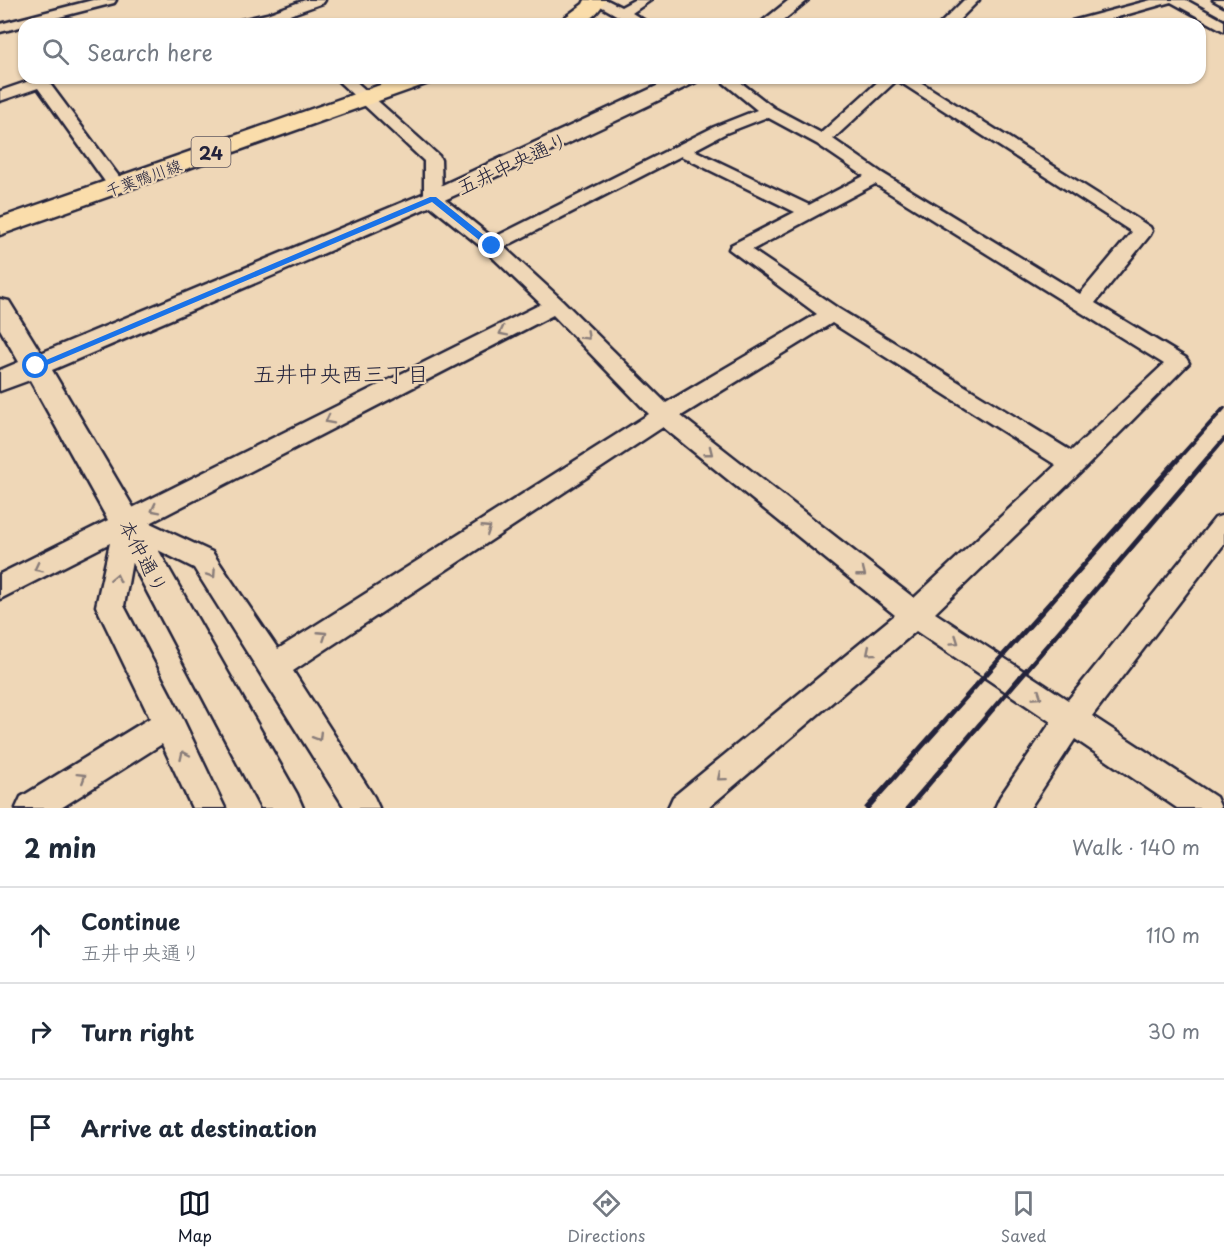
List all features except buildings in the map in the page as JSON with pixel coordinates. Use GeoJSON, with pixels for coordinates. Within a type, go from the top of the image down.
{"type":"FeatureCollection","features":[{"type":"Feature","properties":{"kind":"main road"},"geometry":{"type":"LineString","coordinates":[[575,18],[591,8],[596,0]]}},
{"type":"Feature","properties":{"kind":"main road","name":"千葉鴨川線"},"geometry":{"type":"LineString","coordinates":[[0,227],[405,84]]}},
{"type":"Feature","properties":{"kind":"street"},"geometry":{"type":"LineString","coordinates":[[39,18],[109,0]]}},
{"type":"Feature","properties":{"kind":"street"},"geometry":{"type":"LineString","coordinates":[[281,18],[318,0]]}},
{"type":"Feature","properties":{"kind":"street"},"geometry":{"type":"LineString","coordinates":[[596,0],[634,18]]}},
{"type":"Feature","properties":{"kind":"street"},"geometry":{"type":"LineString","coordinates":[[624,12],[644,0]]}},
{"type":"Feature","properties":{"kind":"street"},"geometry":{"type":"LineString","coordinates":[[776,18],[800,0]]}},
{"type":"Feature","properties":{"kind":"street"},"geometry":{"type":"LineString","coordinates":[[953,18],[972,0]]}},
{"type":"Feature","properties":{"kind":"street"},"geometry":{"type":"LineString","coordinates":[[1115,0],[1133,9]]}},
{"type":"Feature","properties":{"kind":"street"},"geometry":{"type":"LineString","coordinates":[[1099,18],[1166,0]]}},
{"type":"Feature","properties":{"kind":"street"},"geometry":{"type":"LineString","coordinates":[[1176,0],[1224,27]]}},
{"type":"Feature","properties":{"kind":"street"},"geometry":{"type":"LineString","coordinates":[[0,28],[18,23]]}},
{"type":"Feature","properties":{"kind":"street"},"geometry":{"type":"LineString","coordinates":[[0,96],[35,84]]}},
{"type":"Feature","properties":{"kind":"street"},"geometry":{"type":"LineString","coordinates":[[50,84],[117,186]]}},
{"type":"Feature","properties":{"kind":"street"},"geometry":{"type":"LineString","coordinates":[[350,84],[433,160],[433,199],[492,246],[555,305],[664,416],[915,615],[1205,808]]}},
{"type":"Feature","properties":{"kind":"street","name":"五井中央通り"},"geometry":{"type":"LineString","coordinates":[[0,381],[433,199],[610,118],[677,84]]}},
{"type":"Feature","properties":{"kind":"street"},"geometry":{"type":"LineString","coordinates":[[684,808],[915,615],[1178,363],[876,177],[823,140],[768,111],[734,84]]}},
{"type":"Feature","properties":{"kind":"street"},"geometry":{"type":"LineString","coordinates":[[823,140],[884,84]]}},
{"type":"Feature","properties":{"kind":"street"},"geometry":{"type":"LineString","coordinates":[[913,84],[1143,231],[1082,305]]}},
{"type":"Feature","properties":{"kind":"street"},"geometry":{"type":"LineString","coordinates":[[492,246],[720,130],[768,111]]}},
{"type":"Feature","properties":{"kind":"street"},"geometry":{"type":"LineString","coordinates":[[682,150],[810,212]]}},
{"type":"Feature","properties":{"kind":"street"},"geometry":{"type":"LineString","coordinates":[[876,177],[738,249],[832,314],[1074,464]]}},
{"type":"Feature","properties":{"kind":"street"},"geometry":{"type":"LineString","coordinates":[[0,587],[555,305]]}},
{"type":"Feature","properties":{"kind":"street","name":"本仲通り"},"geometry":{"type":"LineString","coordinates":[[0,307],[127,523],[283,808]]}},
{"type":"Feature","properties":{"kind":"street"},"geometry":{"type":"LineString","coordinates":[[274,667],[664,416],[832,314]]}},
{"type":"Feature","properties":{"kind":"street"},"geometry":{"type":"LineString","coordinates":[[127,523],[202,560],[274,667],[363,808]]}},
{"type":"Feature","properties":{"kind":"street"},"geometry":{"type":"LineString","coordinates":[[127,523],[110,606],[209,808]]}},
{"type":"Feature","properties":{"kind":"street"},"geometry":{"type":"LineString","coordinates":[[1011,808],[1071,719],[1224,525]]}},
{"type":"Feature","properties":{"kind":"street"},"geometry":{"type":"LineString","coordinates":[[32,808],[169,723]]}},
{"type":"Feature","properties":{"kind":"railway"},"geometry":{"type":"LineString","coordinates":[[1178,459],[1224,408]]}},
{"type":"Feature","properties":{"kind":"railway"},"geometry":{"type":"LineString","coordinates":[[1207,459],[1224,439]]}},
{"type":"Feature","properties":{"kind":"railway"},"geometry":{"type":"LineString","coordinates":[[867,808],[1179,458]]}},
{"type":"Feature","properties":{"kind":"railway"},"geometry":{"type":"LineString","coordinates":[[908,808],[1208,458]]}},
{"type":"Feature","properties":{"kind":"district","name":"五井中央西三丁目"},"geometry":{"type":"Point","coordinates":[341,372]}},
{"type":"Feature","properties":{"kind":"route"},"geometry":{"type":"LineString","coordinates":[[36,366],[433,199],[492,246]]}}]}
